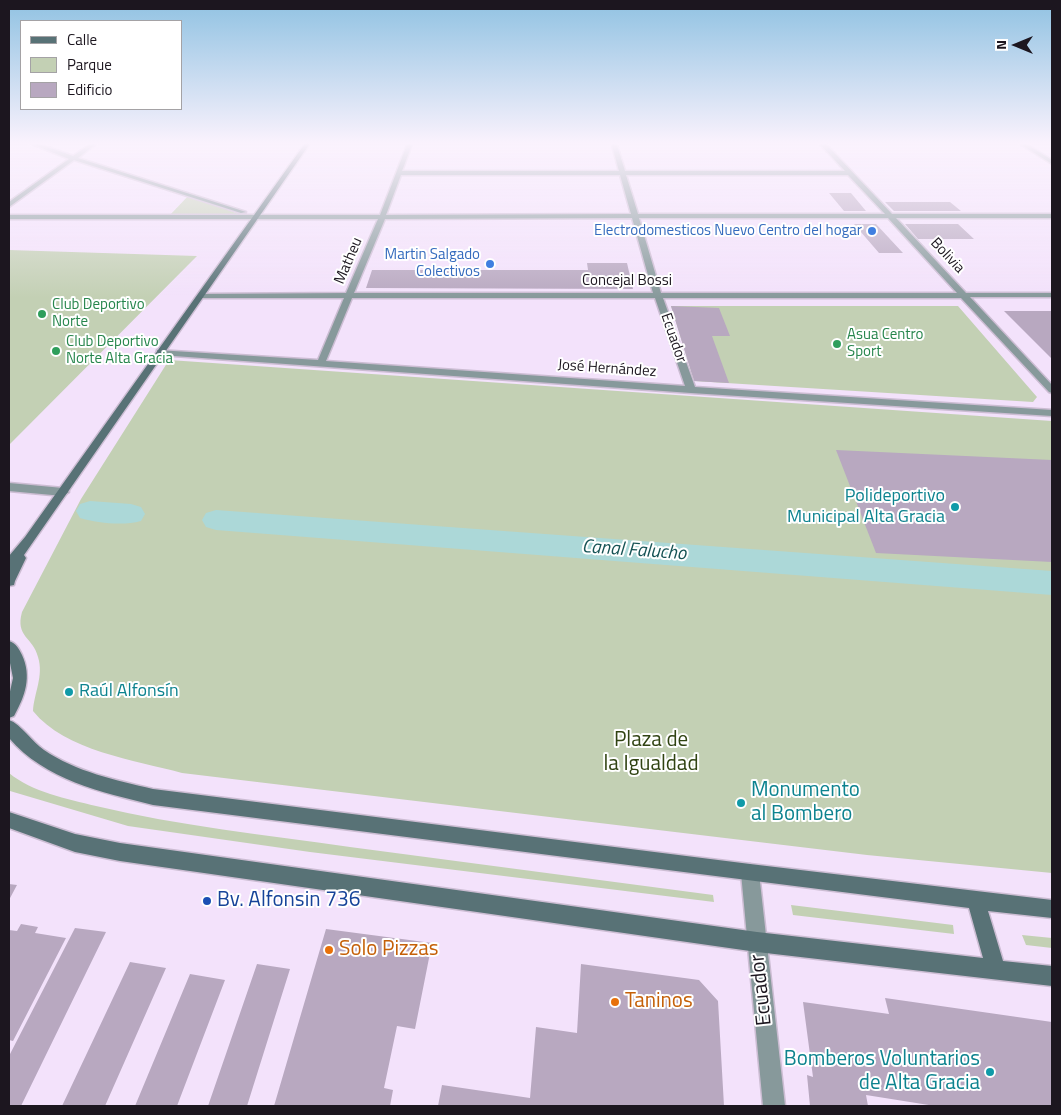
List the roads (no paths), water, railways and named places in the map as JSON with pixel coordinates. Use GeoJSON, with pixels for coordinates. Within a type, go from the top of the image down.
{"type":"FeatureCollection","features":[{"type":"Feature","properties":{"kind":"main road"},"geometry":{"type":"LineString","coordinates":[[9,564],[29,540],[273,194]]}},
{"type":"Feature","properties":{"kind":"main road"},"geometry":{"type":"LineString","coordinates":[[9,581],[29,540]]}},
{"type":"Feature","properties":{"kind":"main road"},"geometry":{"type":"LineString","coordinates":[[9,648],[19,662],[21,672],[19,688],[9,711]]}},
{"type":"Feature","properties":{"kind":"main road"},"geometry":{"type":"LineString","coordinates":[[9,727],[34,752],[71,774],[97,783],[153,797],[750,873],[1052,909]]}},
{"type":"Feature","properties":{"kind":"main road"},"geometry":{"type":"LineString","coordinates":[[9,820],[74,843],[120,852],[757,942],[1052,976]]}},
{"type":"Feature","properties":{"kind":"main road"},"geometry":{"type":"LineString","coordinates":[[976,900],[996,969]]}},
{"type":"Feature","properties":{"kind":"street"},"geometry":{"type":"LineString","coordinates":[[9,205],[24,194]]}},
{"type":"Feature","properties":{"kind":"street"},"geometry":{"type":"LineString","coordinates":[[185,194],[257,217]]}},
{"type":"Feature","properties":{"kind":"street","name":"Matheu"},"geometry":{"type":"LineString","coordinates":[[321,363],[391,194]]}},
{"type":"Feature","properties":{"kind":"street","name":"Ecuador"},"geometry":{"type":"LineString","coordinates":[[628,194],[658,295],[691,390]]}},
{"type":"Feature","properties":{"kind":"street","name":"Bolivia"},"geometry":{"type":"LineString","coordinates":[[869,194],[1052,390]]}},
{"type":"Feature","properties":{"kind":"street"},"geometry":{"type":"LineString","coordinates":[[9,217],[1052,216]]}},
{"type":"Feature","properties":{"kind":"street","name":"Concejal Bossi"},"geometry":{"type":"LineString","coordinates":[[202,296],[1052,295]]}},
{"type":"Feature","properties":{"kind":"street","name":"José Hernández"},"geometry":{"type":"LineString","coordinates":[[160,352],[691,390],[1052,412]]}},
{"type":"Feature","properties":{"kind":"street"},"geometry":{"type":"LineString","coordinates":[[9,487],[63,492]]}},
{"type":"Feature","properties":{"kind":"street","name":"Ecuador"},"geometry":{"type":"LineString","coordinates":[[750,873],[774,1106]]}},
{"type":"Feature","properties":{"kind":"waterway","name":"Canal Falucho"},"geometry":{"type":"LineString","coordinates":[[90,511],[131,514]]}},
{"type":"Feature","properties":{"kind":"waterway","name":"Canal Falucho"},"geometry":{"type":"LineString","coordinates":[[216,520],[1052,583]]}},
{"type":"Feature","properties":{"kind":"place","name":"Electrodomesticos Nuevo Centro del hogar"},"geometry":{"type":"Point","coordinates":[872,231]}},
{"type":"Feature","properties":{"kind":"place","name":"Martin Salgado Colectivos"},"geometry":{"type":"Point","coordinates":[490,264]}},
{"type":"Feature","properties":{"kind":"place","name":"Club Deportivo Norte"},"geometry":{"type":"Point","coordinates":[42,314]}},
{"type":"Feature","properties":{"kind":"place","name":"Asua Centro Sport"},"geometry":{"type":"Point","coordinates":[837,344]}},
{"type":"Feature","properties":{"kind":"place","name":"Club Deportivo Norte Alta Gracia"},"geometry":{"type":"Point","coordinates":[56,351]}},
{"type":"Feature","properties":{"kind":"place","name":"Polideportivo Municipal Alta Gracia"},"geometry":{"type":"Point","coordinates":[955,507]}},
{"type":"Feature","properties":{"kind":"place","name":"Raúl Alfonsín"},"geometry":{"type":"Point","coordinates":[69,692]}},
{"type":"Feature","properties":{"kind":"place","name":"Monumento al Bombero"},"geometry":{"type":"Point","coordinates":[741,803]}},
{"type":"Feature","properties":{"kind":"place","name":"Bv. Alfonsin 736"},"geometry":{"type":"Point","coordinates":[207,901]}},
{"type":"Feature","properties":{"kind":"place","name":"Solo Pizzas"},"geometry":{"type":"Point","coordinates":[329,950]}},
{"type":"Feature","properties":{"kind":"place","name":"Taninos"},"geometry":{"type":"Point","coordinates":[615,1002]}},
{"type":"Feature","properties":{"kind":"place","name":"Bomberos Voluntarios de Alta Gracia"},"geometry":{"type":"Point","coordinates":[990,1072]}},
{"type":"Feature","properties":{"kind":"park label","name":"Plaza de la Igualdad"},"geometry":{"type":"Point","coordinates":[651,753]}}]}
